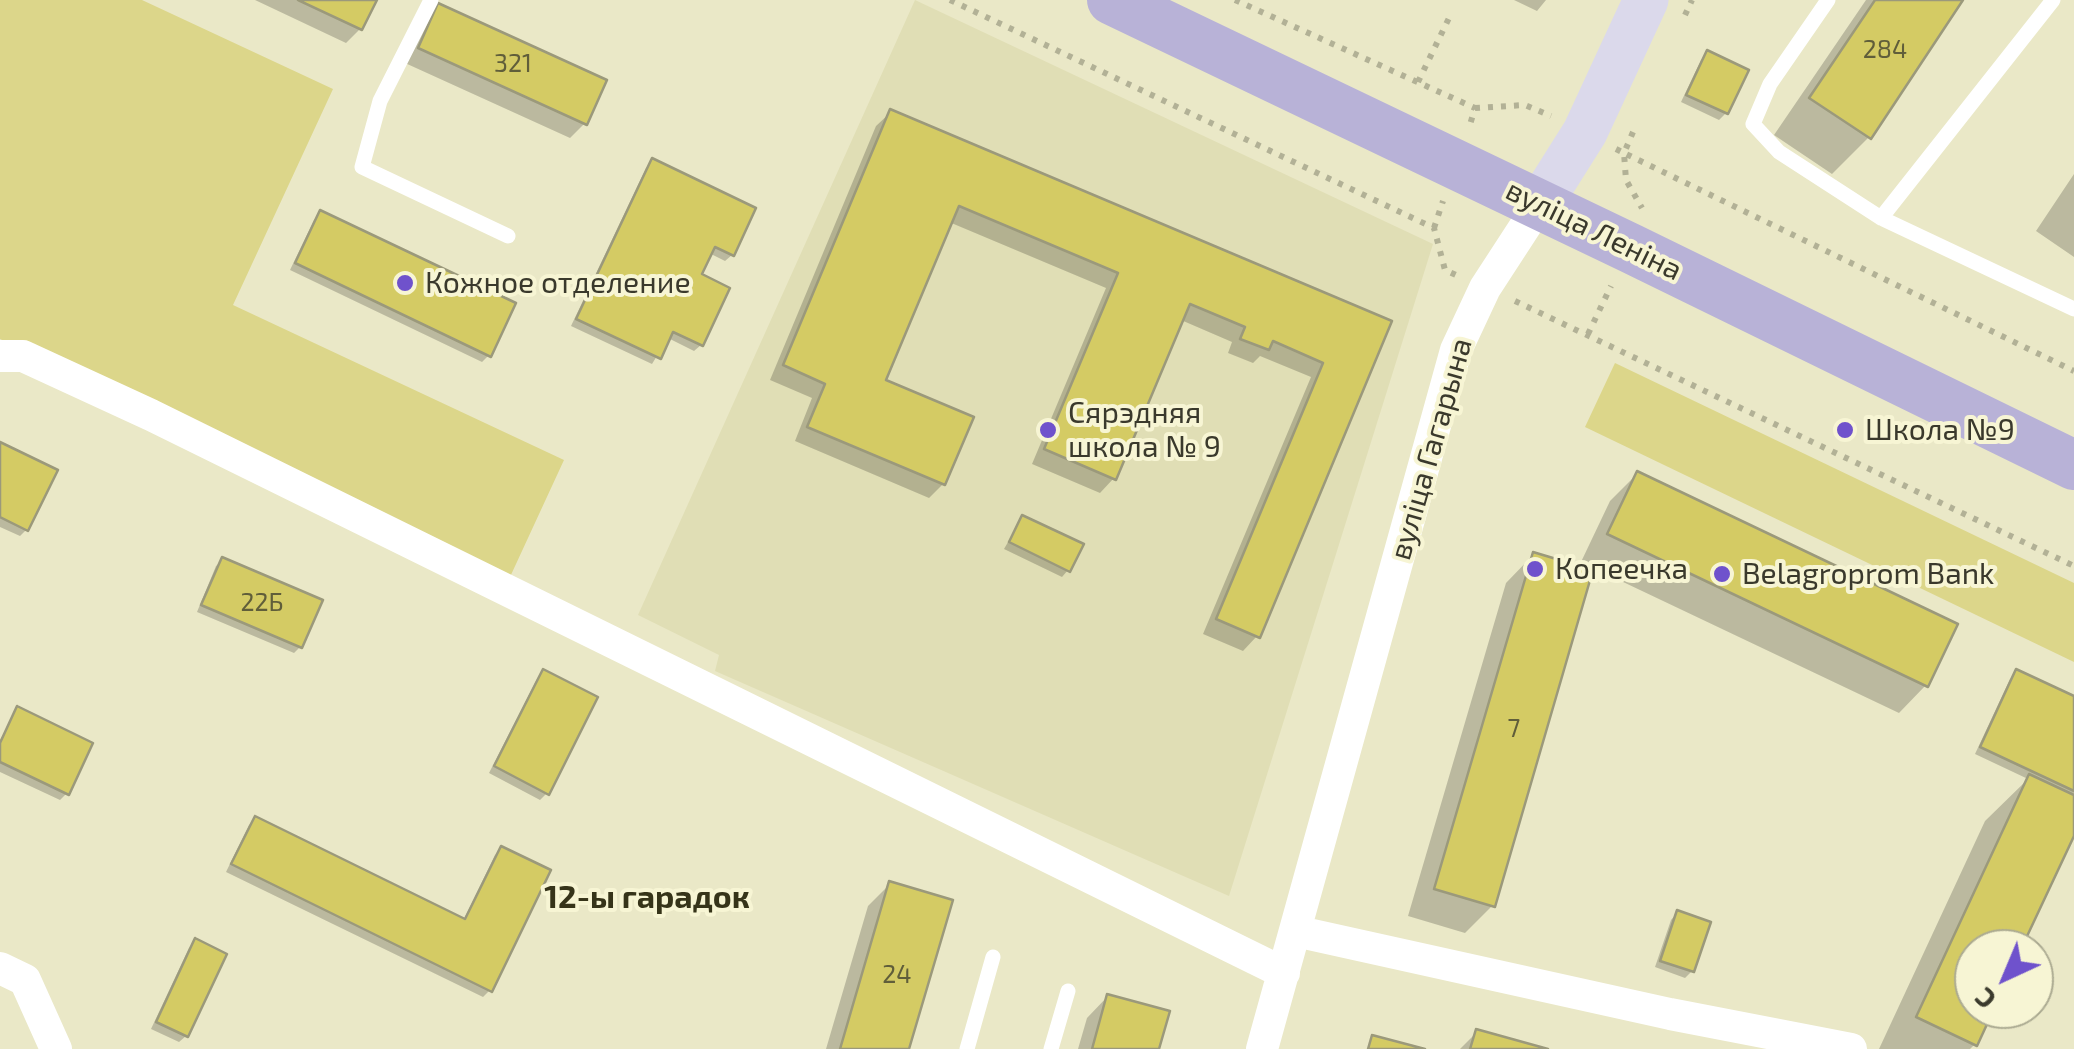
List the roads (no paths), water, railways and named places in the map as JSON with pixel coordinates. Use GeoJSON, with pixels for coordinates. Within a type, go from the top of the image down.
{"type":"FeatureCollection","features":[{"type":"Feature","properties":{"kind":"main road","name":"вуліца Леніна"},"geometry":{"type":"LineString","coordinates":[[1112,0],[2074,465]]}},
{"type":"Feature","properties":{"kind":"main road","name":"вуліца Гагарына"},"geometry":{"type":"LineString","coordinates":[[1539,205],[1604,142],[1646,0]]}},
{"type":"Feature","properties":{"kind":"street","name":"вуліца Гагарына"},"geometry":{"type":"LineString","coordinates":[[1262,1049],[1456,350],[1485,288],[1539,205]]}},
{"type":"Feature","properties":{"kind":"street"},"geometry":{"type":"LineString","coordinates":[[0,356],[23,356],[151,415],[1284,972]]}},
{"type":"Feature","properties":{"kind":"street"},"geometry":{"type":"LineString","coordinates":[[1295,931],[1670,1014],[1851,1049]]}},
{"type":"Feature","properties":{"kind":"street"},"geometry":{"type":"LineString","coordinates":[[0,968],[25,980],[56,1049]]}},
{"type":"Feature","properties":{"kind":"lane"},"geometry":{"type":"LineString","coordinates":[[431,0],[380,101],[362,167],[508,236]]}},
{"type":"Feature","properties":{"kind":"lane"},"geometry":{"type":"LineString","coordinates":[[1828,0],[1770,84],[1753,124],[1779,152],[1881,218],[2074,308]]}},
{"type":"Feature","properties":{"kind":"lane"},"geometry":{"type":"LineString","coordinates":[[1881,218],[2053,0]]}},
{"type":"Feature","properties":{"kind":"lane"},"geometry":{"type":"LineString","coordinates":[[967,1049],[993,957]]}},
{"type":"Feature","properties":{"kind":"lane"},"geometry":{"type":"LineString","coordinates":[[1051,1049],[1068,991]]}},
{"type":"Feature","properties":{"kind":"place","name":"Кожное отделение"},"geometry":{"type":"Point","coordinates":[405,283]}},
{"type":"Feature","properties":{"kind":"place","name":"Сярэдняя школа № 9"},"geometry":{"type":"Point","coordinates":[1048,430]}},
{"type":"Feature","properties":{"kind":"place","name":"Школа №9"},"geometry":{"type":"Point","coordinates":[1845,430]}},
{"type":"Feature","properties":{"kind":"place","name":"Копеечка"},"geometry":{"type":"Point","coordinates":[1535,569]}},
{"type":"Feature","properties":{"kind":"place","name":"Belagroprom Bank"},"geometry":{"type":"Point","coordinates":[1722,574]}},
{"type":"Feature","properties":{"kind":"district","name":"12-ы гарадок"},"geometry":{"type":"Point","coordinates":[647,897]}}]}
